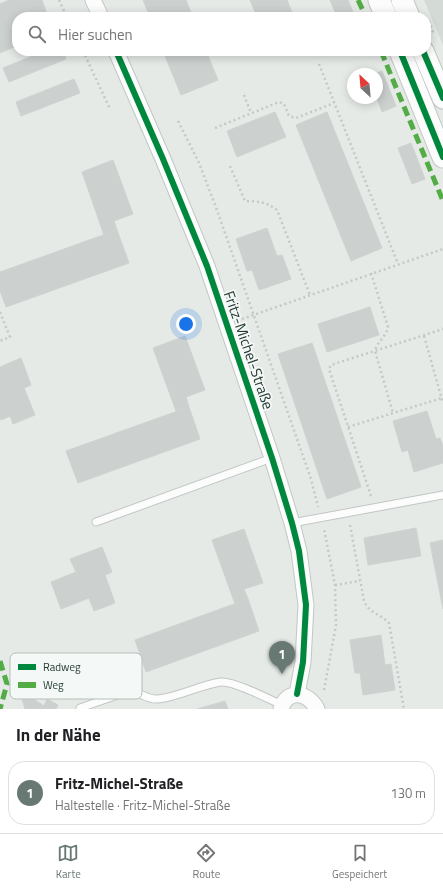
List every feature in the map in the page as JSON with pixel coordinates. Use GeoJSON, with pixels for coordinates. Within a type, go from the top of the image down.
{"type":"FeatureCollection","features":[{"type":"Feature","properties":{"kind":"street"},"geometry":{"type":"LineString","coordinates":[[93,0],[98,12]]}},
{"type":"Feature","properties":{"kind":"street"},"geometry":{"type":"LineString","coordinates":[[379,0],[384,12]]}},
{"type":"Feature","properties":{"kind":"street"},"geometry":{"type":"LineString","coordinates":[[402,0],[413,12]]}},
{"type":"Feature","properties":{"kind":"street"},"geometry":{"type":"LineString","coordinates":[[431,50],[443,98]]}},
{"type":"Feature","properties":{"kind":"street","name":"Fritz-Michel-Straße"},"geometry":{"type":"LineString","coordinates":[[118,56],[194,234],[227,324],[292,523],[302,565],[306,605],[303,662],[297,694]]}},
{"type":"Feature","properties":{"kind":"street"},"geometry":{"type":"LineString","coordinates":[[402,56],[443,158]]}},
{"type":"Feature","properties":{"kind":"street"},"geometry":{"type":"LineString","coordinates":[[281,707],[289,697],[297,694],[305,696],[313,701],[317,709]]}},
{"type":"Feature","properties":{"kind":"lane"},"geometry":{"type":"LineString","coordinates":[[96,522],[272,458]]}},
{"type":"Feature","properties":{"kind":"lane"},"geometry":{"type":"LineString","coordinates":[[292,523],[443,495]]}},
{"type":"Feature","properties":{"kind":"lane"},"geometry":{"type":"LineString","coordinates":[[142,696],[146,698],[158,699],[222,682],[234,684],[281,707]]}},
{"type":"Feature","properties":{"kind":"lane"},"geometry":{"type":"LineString","coordinates":[[80,708],[108,699]]}},
{"type":"Feature","properties":{"kind":"path"},"geometry":{"type":"LineString","coordinates":[[59,0],[65,12]]}},
{"type":"Feature","properties":{"kind":"path"},"geometry":{"type":"LineString","coordinates":[[85,56],[110,108]]}},
{"type":"Feature","properties":{"kind":"path"},"geometry":{"type":"LineString","coordinates":[[319,64],[398,264]]}},
{"type":"Feature","properties":{"kind":"path"},"geometry":{"type":"LineString","coordinates":[[244,95],[251,113]]}},
{"type":"Feature","properties":{"kind":"path"},"geometry":{"type":"LineString","coordinates":[[215,128],[279,102],[284,104],[289,116],[296,118],[334,103]]}},
{"type":"Feature","properties":{"kind":"path"},"geometry":{"type":"LineString","coordinates":[[178,121],[198,163],[217,210],[254,315]]}},
{"type":"Feature","properties":{"kind":"path"},"geometry":{"type":"LineString","coordinates":[[230,166],[245,201],[257,201],[270,205],[277,210],[310,295]]}},
{"type":"Feature","properties":{"kind":"path"},"geometry":{"type":"LineString","coordinates":[[227,324],[443,249]]}},
{"type":"Feature","properties":{"kind":"path"},"geometry":{"type":"LineString","coordinates":[[371,274],[388,327],[386,334],[376,345],[375,351],[393,413]]}},
{"type":"Feature","properties":{"kind":"path"},"geometry":{"type":"LineString","coordinates":[[0,312],[10,337],[0,341]]}},
{"type":"Feature","properties":{"kind":"path"},"geometry":{"type":"LineString","coordinates":[[375,508],[329,369],[331,365],[443,330]]}},
{"type":"Feature","properties":{"kind":"path"},"geometry":{"type":"LineString","coordinates":[[424,336],[443,403]]}},
{"type":"Feature","properties":{"kind":"path"},"geometry":{"type":"LineString","coordinates":[[348,427],[442,398]]}},
{"type":"Feature","properties":{"kind":"path"},"geometry":{"type":"LineString","coordinates":[[348,512],[364,601],[367,608],[384,617],[389,623],[404,709]]}},
{"type":"Feature","properties":{"kind":"path"},"geometry":{"type":"LineString","coordinates":[[335,585],[360,581]]}},
{"type":"Feature","properties":{"kind":"shaded area"},"geometry":{"type":"Polygon","coordinates":[[[424,0],[443,0],[443,45],[431,17],[431,12],[429,12],[424,0]]]}},
{"type":"Feature","properties":{"kind":"building"},"geometry":{"type":"Polygon","coordinates":[[[9,0],[42,0],[46,12],[12,12],[12,48],[0,53],[0,4],[9,0]]]}},
{"type":"Feature","properties":{"kind":"building"},"geometry":{"type":"Polygon","coordinates":[[[143,0],[186,0],[191,12],[148,12],[143,0]]]}},
{"type":"Feature","properties":{"kind":"building"},"geometry":{"type":"Polygon","coordinates":[[[250,0],[287,0],[292,12],[255,12],[250,0]]]}},
{"type":"Feature","properties":{"kind":"building"},"geometry":{"type":"Polygon","coordinates":[[[330,0],[348,0],[353,12],[335,12],[330,0]]]}},
{"type":"Feature","properties":{"kind":"building"},"geometry":{"type":"Polygon","coordinates":[[[33,56],[65,56],[66,59],[9,82],[3,68],[33,56]]]}},
{"type":"Feature","properties":{"kind":"building"},"geometry":{"type":"Polygon","coordinates":[[[165,56],[208,56],[218,80],[181,95],[165,56]]]}},
{"type":"Feature","properties":{"kind":"building"},"geometry":{"type":"Polygon","coordinates":[[[383,74],[396,106],[382,112],[379,104],[383,104],[383,74]]]}},
{"type":"Feature","properties":{"kind":"building"},"geometry":{"type":"Polygon","coordinates":[[[74,79],[80,93],[21,116],[16,102],[74,79]]]}},
{"type":"Feature","properties":{"kind":"building"},"geometry":{"type":"Polygon","coordinates":[[[275,112],[286,137],[237,157],[227,131],[275,112]]]}},
{"type":"Feature","properties":{"kind":"building"},"geometry":{"type":"Polygon","coordinates":[[[327,112],[382,248],[351,261],[296,125],[327,112]]]}},
{"type":"Feature","properties":{"kind":"building"},"geometry":{"type":"Polygon","coordinates":[[[411,143],[425,179],[412,184],[398,148],[411,143]]]}},
{"type":"Feature","properties":{"kind":"building"},"geometry":{"type":"Polygon","coordinates":[[[113,160],[133,214],[114,221],[117,230],[104,235],[82,172],[113,160]]]}},
{"type":"Feature","properties":{"kind":"building"},"geometry":{"type":"Polygon","coordinates":[[[267,228],[277,256],[282,255],[291,279],[259,290],[252,270],[247,271],[236,239],[267,228]]]}},
{"type":"Feature","properties":{"kind":"building"},"geometry":{"type":"Polygon","coordinates":[[[117,230],[129,263],[6,307],[0,291],[0,272],[117,230]]]}},
{"type":"Feature","properties":{"kind":"building"},"geometry":{"type":"Polygon","coordinates":[[[370,307],[379,335],[327,352],[318,324],[370,307]]]}},
{"type":"Feature","properties":{"kind":"building"},"geometry":{"type":"Polygon","coordinates":[[[185,336],[205,390],[186,397],[189,407],[176,411],[153,348],[185,336]]]}},
{"type":"Feature","properties":{"kind":"building"},"geometry":{"type":"Polygon","coordinates":[[[312,343],[361,487],[327,499],[278,354],[312,343]]]}},
{"type":"Feature","properties":{"kind":"building"},"geometry":{"type":"Polygon","coordinates":[[[21,358],[31,385],[24,388],[35,415],[13,424],[10,416],[1,420],[0,418],[0,367],[21,358]]]}},
{"type":"Feature","properties":{"kind":"building"},"geometry":{"type":"Polygon","coordinates":[[[189,407],[200,439],[78,483],[66,451],[189,407]]]}},
{"type":"Feature","properties":{"kind":"building"},"geometry":{"type":"Polygon","coordinates":[[[427,411],[436,439],[440,438],[443,446],[443,463],[414,472],[408,450],[402,452],[393,421],[427,411]]]}},
{"type":"Feature","properties":{"kind":"building"},"geometry":{"type":"Polygon","coordinates":[[[416,528],[421,556],[368,565],[364,538],[416,528]]]}},
{"type":"Feature","properties":{"kind":"building"},"geometry":{"type":"Polygon","coordinates":[[[244,529],[263,583],[244,589],[248,599],[235,604],[212,540],[244,529]]]}},
{"type":"Feature","properties":{"kind":"building"},"geometry":{"type":"Polygon","coordinates":[[[443,540],[443,609],[430,543],[443,540]]]}},
{"type":"Feature","properties":{"kind":"building"},"geometry":{"type":"Polygon","coordinates":[[[102,547],[112,572],[105,575],[115,603],[94,611],[89,598],[61,609],[51,582],[76,572],[70,559],[102,547]]]}},
{"type":"Feature","properties":{"kind":"building"},"geometry":{"type":"Polygon","coordinates":[[[248,599],[259,631],[146,672],[142,660],[142,653],[139,653],[135,640],[248,599]]]}},
{"type":"Feature","properties":{"kind":"building"},"geometry":{"type":"Polygon","coordinates":[[[381,635],[385,665],[391,664],[395,690],[363,695],[360,673],[355,673],[350,640],[381,635]]]}},
{"type":"Feature","properties":{"kind":"building"},"geometry":{"type":"Polygon","coordinates":[[[22,699],[34,699],[44,706],[47,699],[58,705],[56,709],[25,709],[22,699]]]}},
{"type":"Feature","properties":{"kind":"building"},"geometry":{"type":"Polygon","coordinates":[[[225,701],[228,709],[197,709],[225,701]]]}},
{"type":"Feature","properties":{"kind":"marked path"},"geometry":{"type":"LineString","coordinates":[[358,0],[364,12]]}},
{"type":"Feature","properties":{"kind":"marked path"},"geometry":{"type":"LineString","coordinates":[[383,56],[443,201]]}},
{"type":"Feature","properties":{"kind":"marked path"},"geometry":{"type":"LineString","coordinates":[[0,661],[7,684],[0,709]]}},
{"type":"Feature","properties":{"kind":"cycle path"},"geometry":{"type":"LineString","coordinates":[[118,56],[207,266],[272,458],[292,523],[299,551],[306,605],[303,662],[297,694]]}},
{"type":"Feature","properties":{"kind":"cycle path"},"geometry":{"type":"LineString","coordinates":[[402,56],[443,157]]}},
{"type":"Feature","properties":{"kind":"cycle path"},"geometry":{"type":"LineString","coordinates":[[425,56],[443,98]]}},
{"type":"Feature","properties":{"kind":"place","name":"Fritz-Michel-Straße"},"geometry":{"type":"Point","coordinates":[282,674]}}]}
